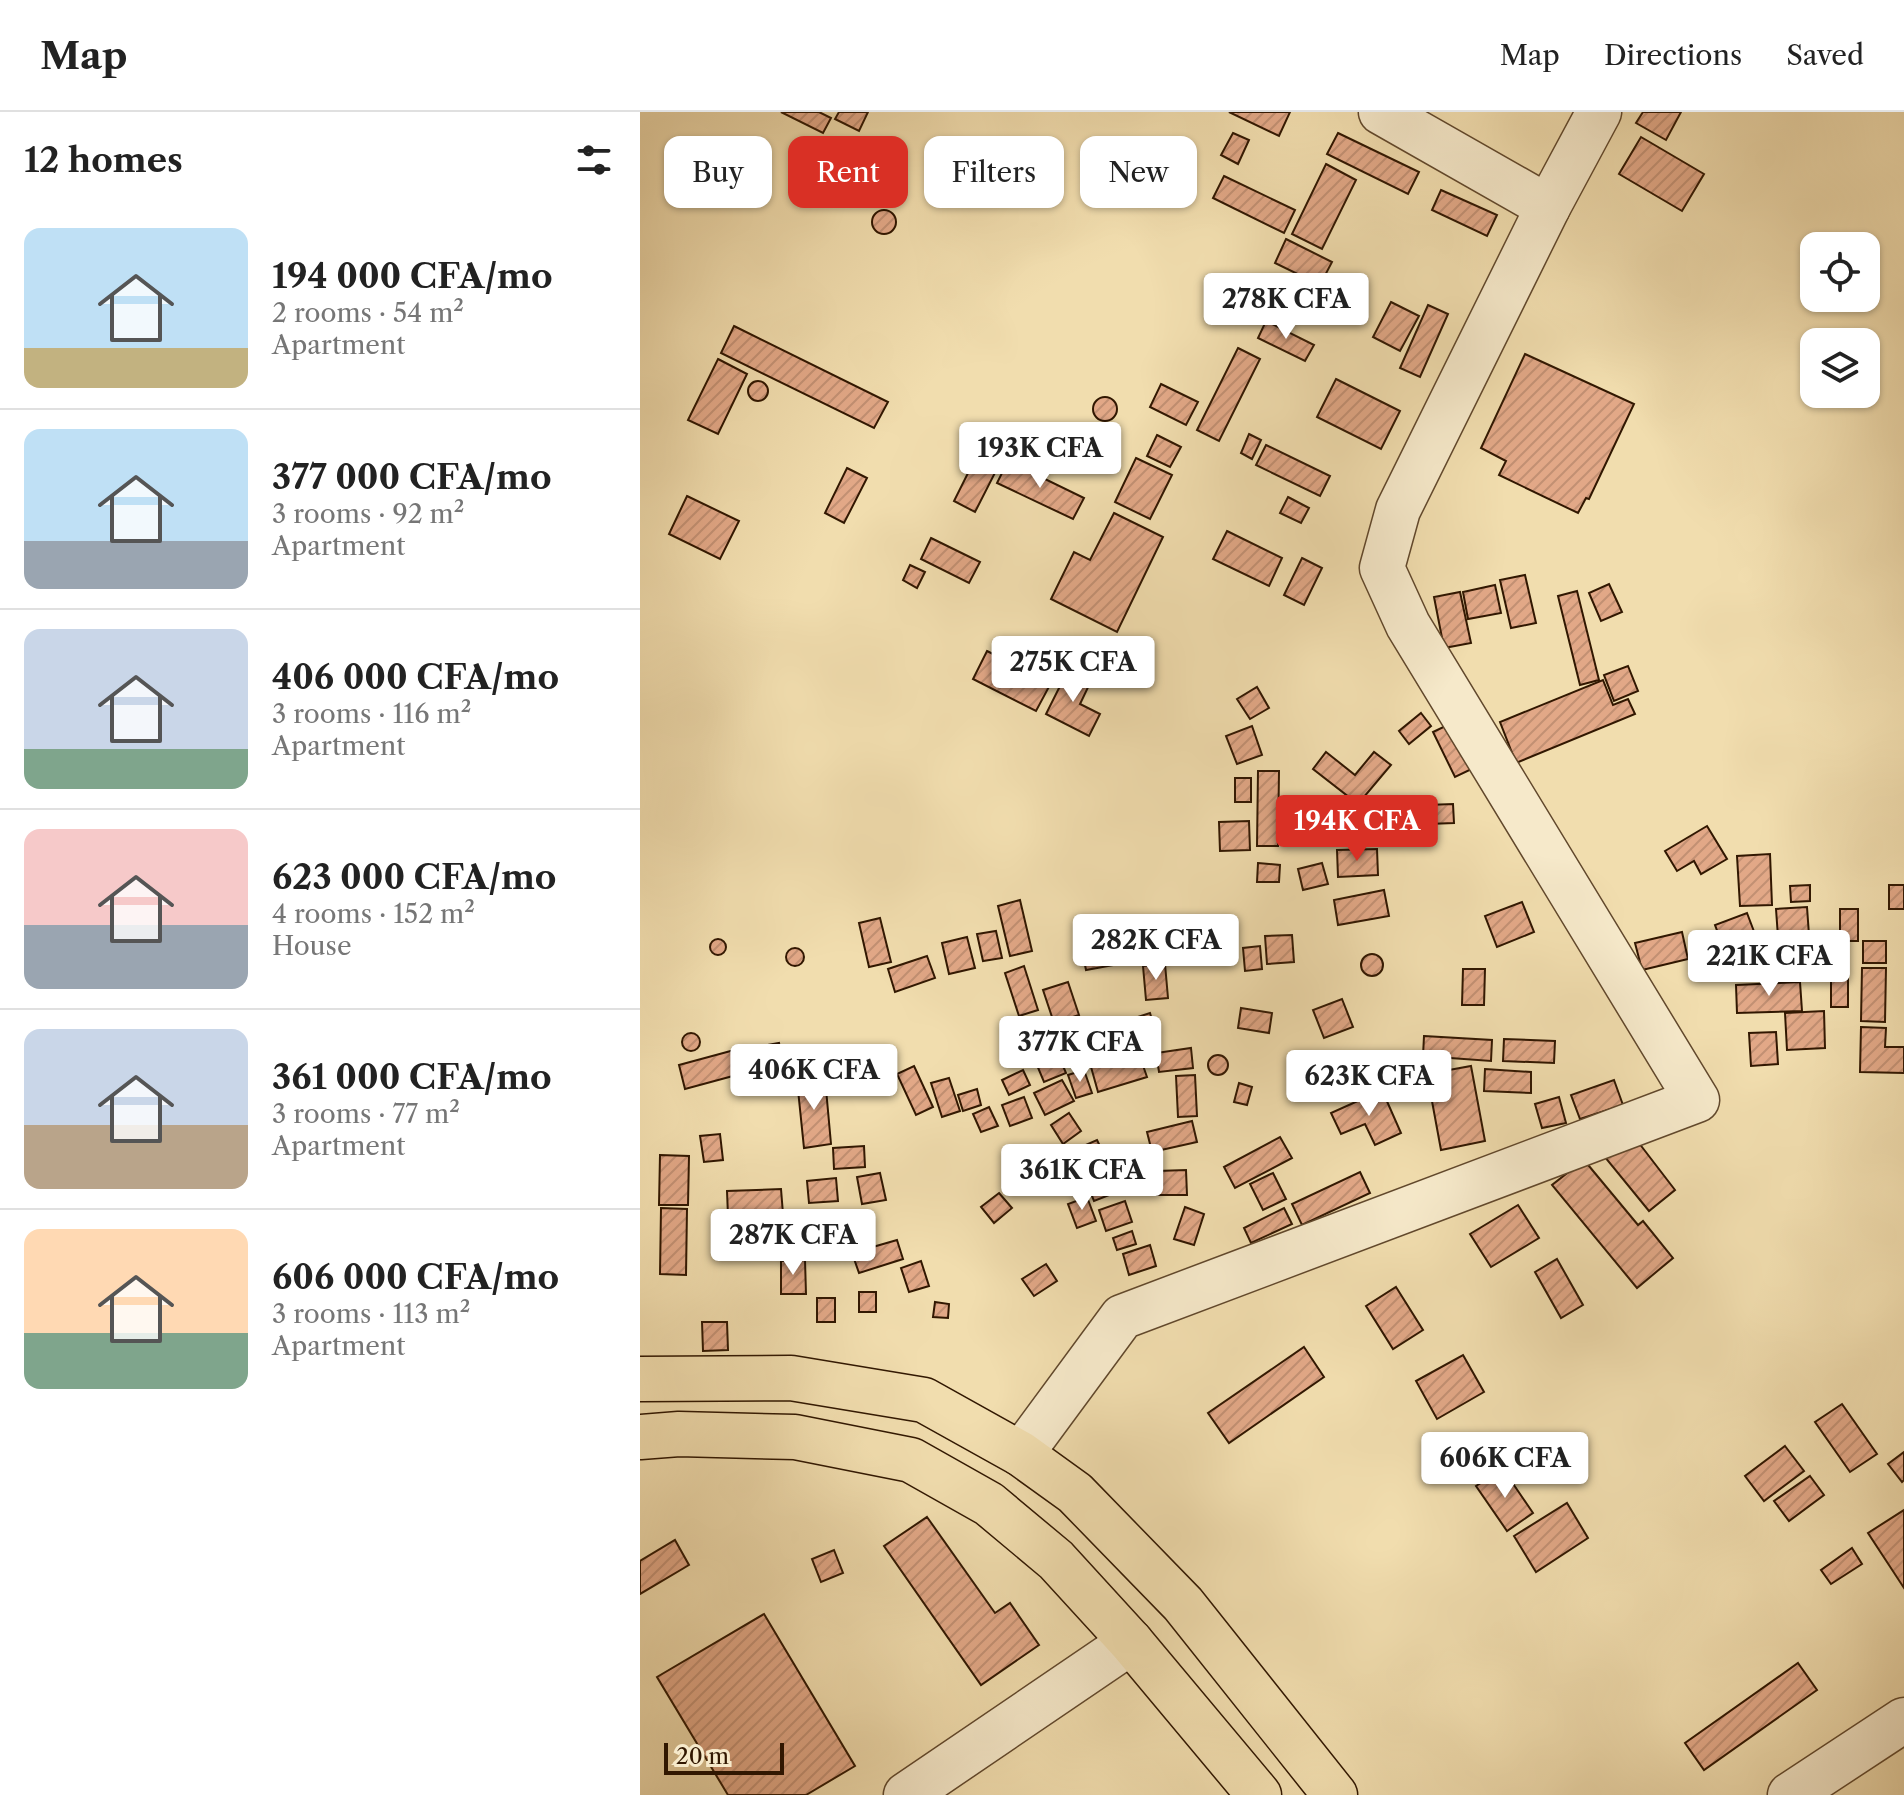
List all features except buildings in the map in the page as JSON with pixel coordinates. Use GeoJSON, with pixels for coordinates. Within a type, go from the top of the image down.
{"type":"FeatureCollection","features":[{"type":"Feature","properties":{"kind":"highway"},"geometry":{"type":"LineString","coordinates":[[640,1379],[791,1378],[924,1400],[1021,1454],[1075,1493],[1183,1604],[1335,1795]]}},
{"type":"Feature","properties":{"kind":"highway"},"geometry":{"type":"LineString","coordinates":[[640,1437],[679,1434],[795,1437],[911,1460],[989,1504],[1056,1560],[1131,1642],[1259,1795]]}},
{"type":"Feature","properties":{"kind":"street"},"geometry":{"type":"LineString","coordinates":[[1381,112],[1548,207]]}},
{"type":"Feature","properties":{"kind":"street"},"geometry":{"type":"LineString","coordinates":[[1021,1454],[1122,1317],[1697,1100],[1408,625],[1382,568],[1398,510],[1548,207],[1599,112]]}},
{"type":"Feature","properties":{"kind":"street"},"geometry":{"type":"LineString","coordinates":[[906,1795],[1131,1642]]}},
{"type":"Feature","properties":{"kind":"street"},"geometry":{"type":"LineString","coordinates":[[1790,1795],[1904,1720]]}}]}
